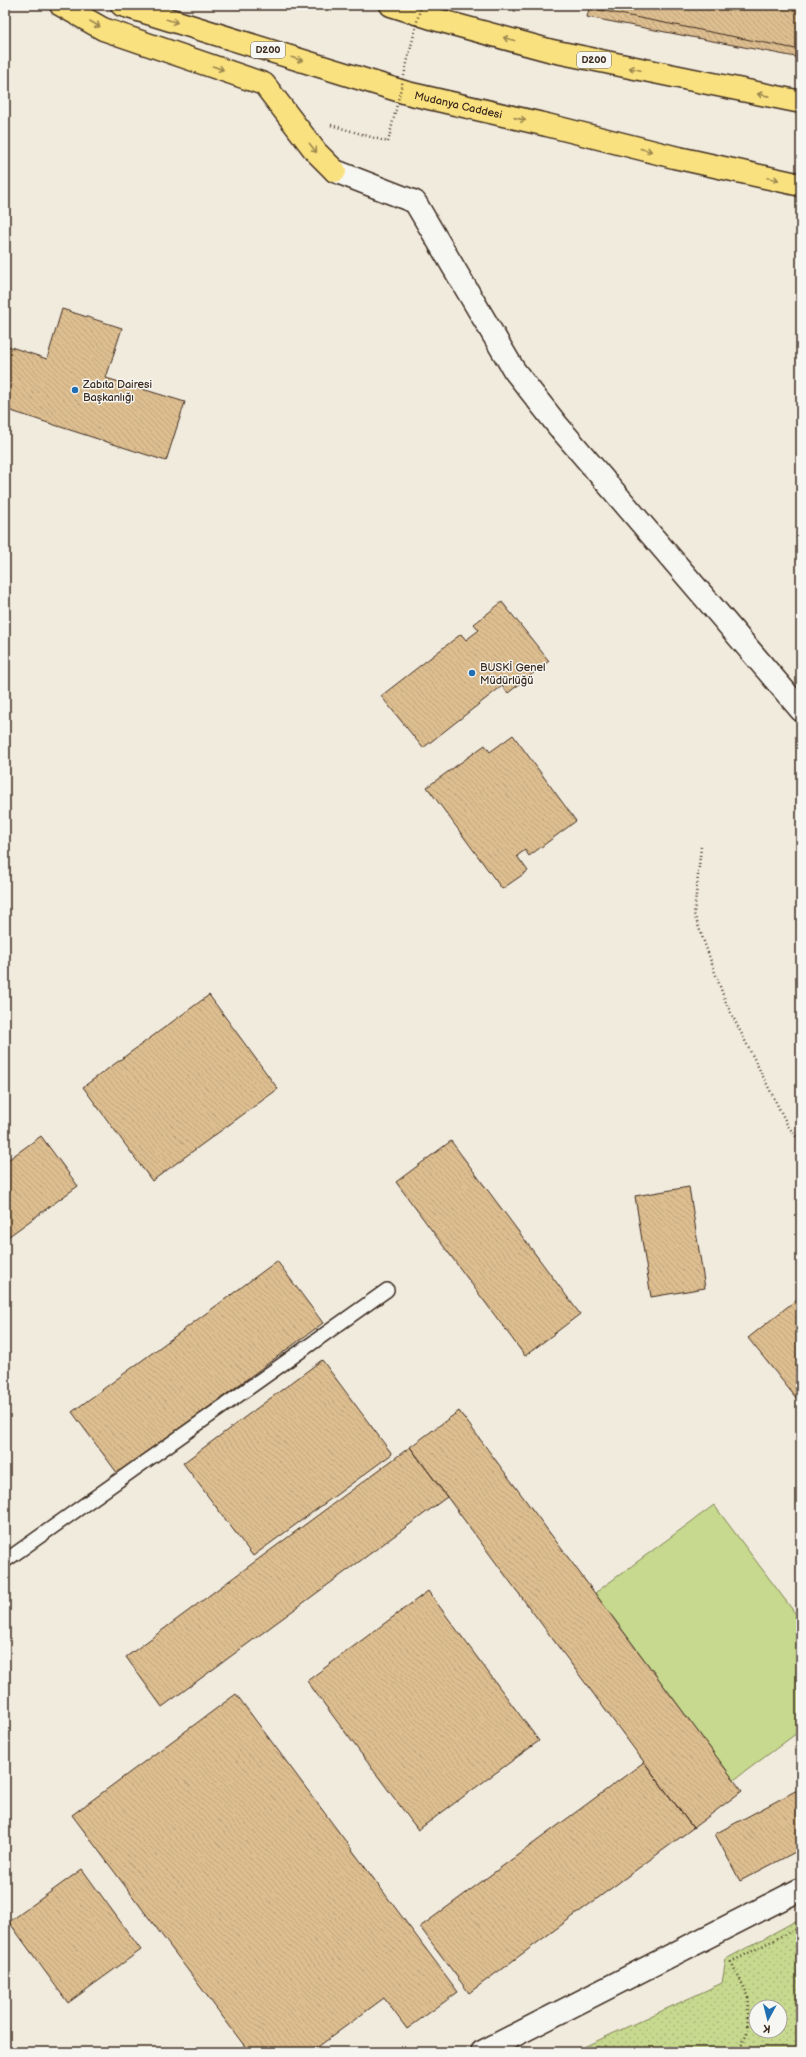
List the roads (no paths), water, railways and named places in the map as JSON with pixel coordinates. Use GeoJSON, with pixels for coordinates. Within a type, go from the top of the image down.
{"type":"FeatureCollection","features":[{"type":"Feature","properties":{"kind":"highway"},"geometry":{"type":"LineString","coordinates":[[62,5],[103,29],[264,84],[316,152],[336,171]]}},
{"type":"Feature","properties":{"kind":"highway","name":"Mudanya Caddesi"},"geometry":{"type":"LineString","coordinates":[[122,5],[407,93],[547,125],[674,157],[801,185]]}},
{"type":"Feature","properties":{"kind":"highway","name":"D200"},"geometry":{"type":"LineString","coordinates":[[391,5],[438,20],[552,51],[801,102]]}},
{"type":"Feature","properties":{"kind":"street"},"geometry":{"type":"LineString","coordinates":[[336,171],[415,202],[514,370],[558,426],[801,710]]}},
{"type":"Feature","properties":{"kind":"street"},"geometry":{"type":"LineString","coordinates":[[482,2052],[801,1889]]}},
{"type":"Feature","properties":{"kind":"lane"},"geometry":{"type":"LineString","coordinates":[[5,1561],[386,1290]]}},
{"type":"Feature","properties":{"kind":"place","name":"Zabıta Dairesi Başkanlığı"},"geometry":{"type":"Point","coordinates":[75,390]}},
{"type":"Feature","properties":{"kind":"place","name":"BUSKİ Genel Müdürlüğü"},"geometry":{"type":"Point","coordinates":[472,673]}}]}
